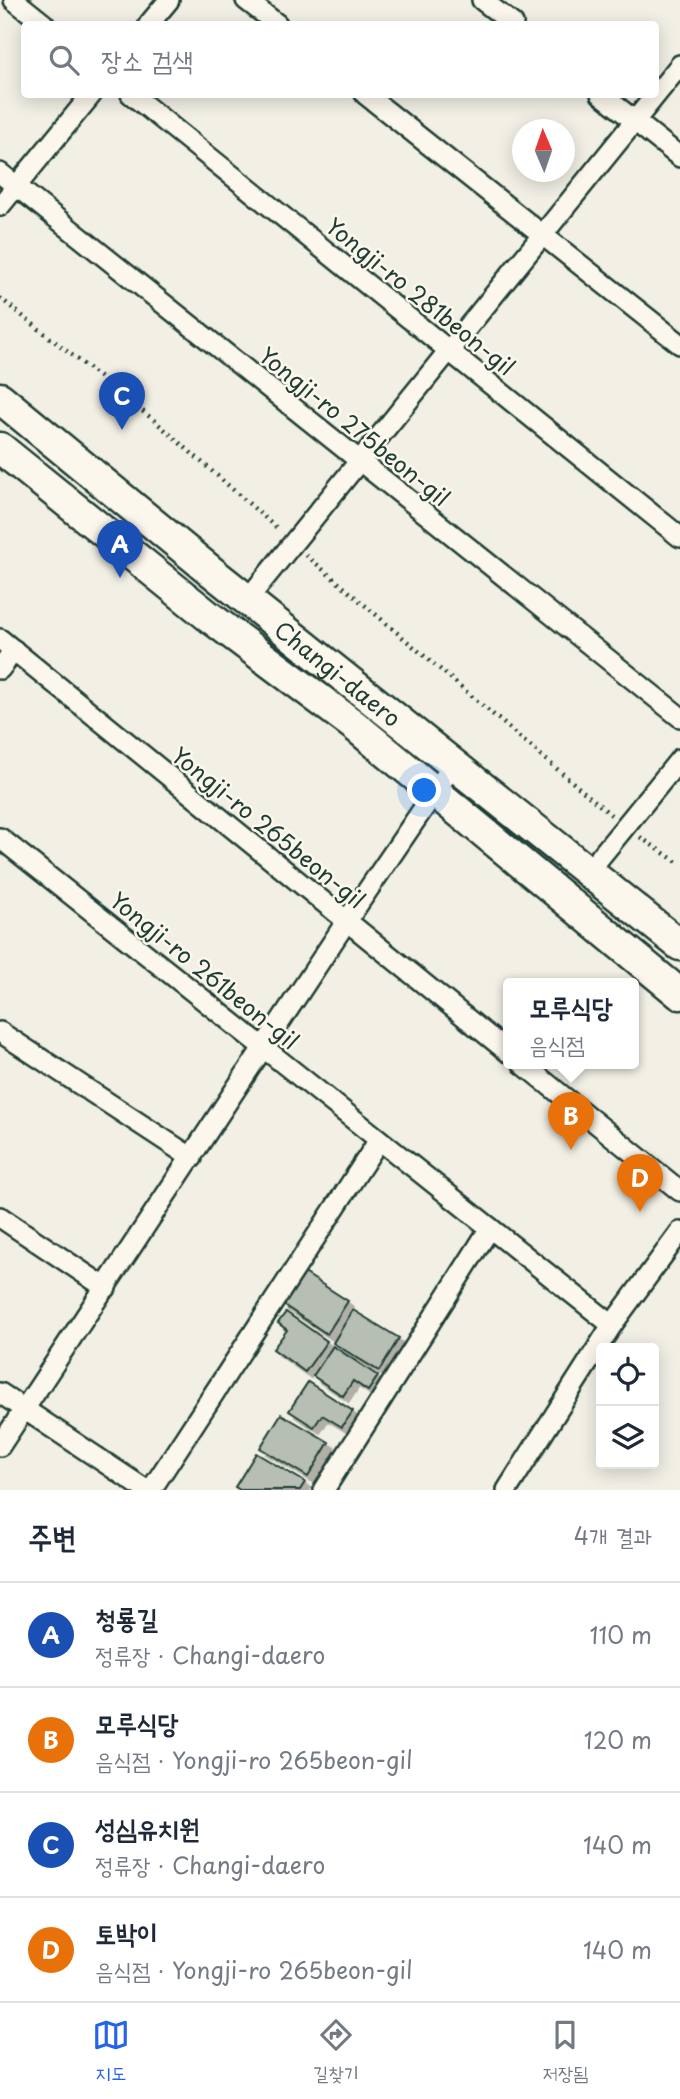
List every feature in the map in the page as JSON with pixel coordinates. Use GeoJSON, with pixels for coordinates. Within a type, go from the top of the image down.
{"type":"FeatureCollection","features":[{"type":"Feature","properties":{"kind":"main road","name":"Changi-daero"},"geometry":{"type":"LineString","coordinates":[[0,398],[247,600],[680,945]]}},
{"type":"Feature","properties":{"kind":"main road","name":"Changi-daero"},"geometry":{"type":"LineString","coordinates":[[0,448],[207,615],[355,726],[680,994]]}},
{"type":"Feature","properties":{"kind":"street"},"geometry":{"type":"LineString","coordinates":[[14,0],[40,21]]}},
{"type":"Feature","properties":{"kind":"street"},"geometry":{"type":"LineString","coordinates":[[152,21],[169,0]]}},
{"type":"Feature","properties":{"kind":"street"},"geometry":{"type":"LineString","coordinates":[[246,0],[273,21]]}},
{"type":"Feature","properties":{"kind":"street"},"geometry":{"type":"LineString","coordinates":[[482,0],[509,21]]}},
{"type":"Feature","properties":{"kind":"street"},"geometry":{"type":"LineString","coordinates":[[659,91],[680,65]]}},
{"type":"Feature","properties":{"kind":"street"},"geometry":{"type":"LineString","coordinates":[[0,206],[89,98]]}},
{"type":"Feature","properties":{"kind":"street","name":"Yongji-ro 281beon-gil"},"geometry":{"type":"LineString","coordinates":[[136,98],[680,537]]}},
{"type":"Feature","properties":{"kind":"street"},"geometry":{"type":"LineString","coordinates":[[370,98],[680,344]]}},
{"type":"Feature","properties":{"kind":"street"},"geometry":{"type":"LineString","coordinates":[[606,98],[680,157]]}},
{"type":"Feature","properties":{"kind":"street"},"geometry":{"type":"LineString","coordinates":[[247,600],[653,98]]}},
{"type":"Feature","properties":{"kind":"street","name":"Yongji-ro 275beon-gil"},"geometry":{"type":"LineString","coordinates":[[0,173],[680,717]]}},
{"type":"Feature","properties":{"kind":"street"},"geometry":{"type":"LineString","coordinates":[[0,669],[7,645]]}},
{"type":"Feature","properties":{"kind":"street","name":"Yongji-ro 265beon-gil"},"geometry":{"type":"LineString","coordinates":[[7,645],[503,1048]]}},
{"type":"Feature","properties":{"kind":"street"},"geometry":{"type":"LineString","coordinates":[[588,872],[680,759]]}},
{"type":"Feature","properties":{"kind":"street"},"geometry":{"type":"LineString","coordinates":[[0,1446],[265,1049],[346,922],[453,765]]}},
{"type":"Feature","properties":{"kind":"street","name":"Yongji-ro 261beon-gil"},"geometry":{"type":"LineString","coordinates":[[0,838],[612,1325]]}},
{"type":"Feature","properties":{"kind":"street"},"geometry":{"type":"LineString","coordinates":[[0,1032],[192,1158]]}},
{"type":"Feature","properties":{"kind":"street"},"geometry":{"type":"LineString","coordinates":[[529,1069],[680,1191]]}},
{"type":"Feature","properties":{"kind":"street"},"geometry":{"type":"LineString","coordinates":[[0,1393],[149,1490],[379,1140]]}},
{"type":"Feature","properties":{"kind":"street"},"geometry":{"type":"LineString","coordinates":[[0,1217],[106,1288]]}},
{"type":"Feature","properties":{"kind":"street"},"geometry":{"type":"LineString","coordinates":[[324,1490],[490,1228]]}},
{"type":"Feature","properties":{"kind":"street"},"geometry":{"type":"LineString","coordinates":[[507,1490],[612,1325],[680,1232]]}},
{"type":"Feature","properties":{"kind":"path"},"geometry":{"type":"LineString","coordinates":[[0,299],[155,421],[293,543],[625,827],[680,864]]}},
{"type":"Feature","properties":{"kind":"building"},"geometry":{"type":"Polygon","coordinates":[[[303,1272],[348,1301],[327,1334],[282,1304],[303,1272]]]}},
{"type":"Feature","properties":{"kind":"building"},"geometry":{"type":"Polygon","coordinates":[[[353,1310],[399,1338],[379,1371],[333,1343],[353,1310]]]}},
{"type":"Feature","properties":{"kind":"building"},"geometry":{"type":"Polygon","coordinates":[[[286,1312],[327,1341],[305,1372],[273,1349],[287,1330],[278,1323],[286,1312]]]}},
{"type":"Feature","properties":{"kind":"building"},"geometry":{"type":"Polygon","coordinates":[[[333,1346],[378,1376],[368,1391],[353,1381],[343,1396],[313,1376],[333,1346]]]}},
{"type":"Feature","properties":{"kind":"building"},"geometry":{"type":"Polygon","coordinates":[[[308,1382],[353,1411],[342,1427],[322,1415],[314,1427],[289,1411],[308,1382]]]}},
{"type":"Feature","properties":{"kind":"building"},"geometry":{"type":"Polygon","coordinates":[[[281,1414],[329,1442],[308,1477],[260,1448],[281,1414]]]}},
{"type":"Feature","properties":{"kind":"building"},"geometry":{"type":"Polygon","coordinates":[[[256,1453],[305,1482],[300,1490],[240,1490],[235,1487],[256,1453]]]}},
{"type":"Feature","properties":{"kind":"place","name":"성심유치원"},"geometry":{"type":"Point","coordinates":[122,430]}},
{"type":"Feature","properties":{"kind":"place","name":"청룡길"},"geometry":{"type":"Point","coordinates":[120,578]}},
{"type":"Feature","properties":{"kind":"place","name":"모루식당"},"geometry":{"type":"Point","coordinates":[571,1150]}},
{"type":"Feature","properties":{"kind":"place","name":"토박이"},"geometry":{"type":"Point","coordinates":[640,1212]}}]}
